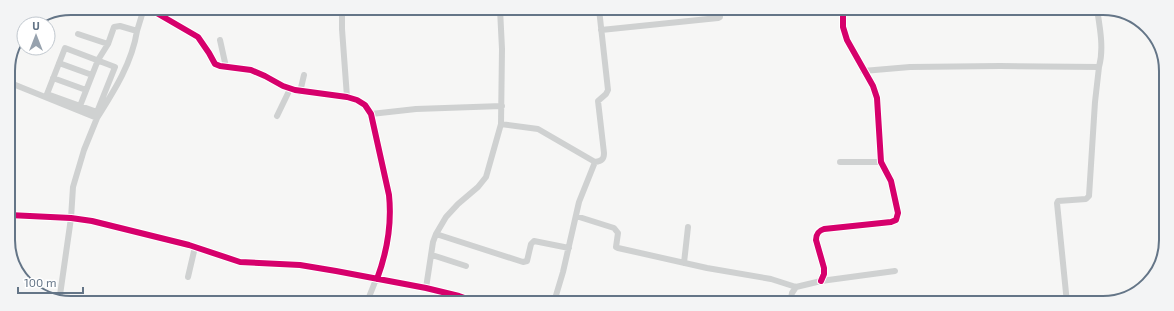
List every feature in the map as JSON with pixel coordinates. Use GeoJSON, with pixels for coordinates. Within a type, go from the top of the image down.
{"type":"FeatureCollection","features":[{"type":"Feature","properties":{"kind":"street"},"geometry":{"type":"LineString","coordinates":[[60,295],[73,187],[76,176],[92,128],[122,74],[133,50],[142,15]]}},
{"type":"Feature","properties":{"kind":"street"},"geometry":{"type":"LineString","coordinates":[[160,15],[198,38],[215,64],[226,67],[245,68],[290,89],[300,92],[347,97],[357,100],[365,105],[371,114],[390,205],[390,222],[386,249],[378,280],[375,282],[369,296]]}},
{"type":"Feature","properties":{"kind":"street"},"geometry":{"type":"LineString","coordinates":[[342,15],[347,97]]}},
{"type":"Feature","properties":{"kind":"street"},"geometry":{"type":"LineString","coordinates":[[426,288],[436,234],[450,213],[478,187],[486,176],[501,124],[502,31],[501,15]]}},
{"type":"Feature","properties":{"kind":"street"},"geometry":{"type":"LineString","coordinates":[[501,124],[538,130],[595,162],[601,161],[604,158],[598,101],[606,94],[608,90],[600,15]]}},
{"type":"Feature","properties":{"kind":"street"},"geometry":{"type":"LineString","coordinates":[[601,30],[718,18],[720,15]]}},
{"type":"Feature","properties":{"kind":"street"},"geometry":{"type":"LineString","coordinates":[[821,281],[825,271],[816,240],[818,231],[824,229],[891,222],[896,220],[898,217],[891,181],[881,162],[877,98],[873,86],[863,71],[844,32],[843,15]]}},
{"type":"Feature","properties":{"kind":"street"},"geometry":{"type":"LineString","coordinates":[[1066,296],[1057,203],[1058,200],[1086,199],[1089,196],[1095,102],[1101,61],[1098,15]]}},
{"type":"Feature","properties":{"kind":"street"},"geometry":{"type":"LineString","coordinates":[[80,106],[98,60],[108,44],[114,27],[120,26],[137,31]]}},
{"type":"Feature","properties":{"kind":"street"},"geometry":{"type":"LineString","coordinates":[[78,34],[108,44]]}},
{"type":"Feature","properties":{"kind":"street"},"geometry":{"type":"LineString","coordinates":[[220,40],[226,67]]}},
{"type":"Feature","properties":{"kind":"street"},"geometry":{"type":"LineString","coordinates":[[65,48],[115,67],[97,112],[47,94],[59,63],[65,48]]}},
{"type":"Feature","properties":{"kind":"street"},"geometry":{"type":"LineString","coordinates":[[59,63],[92,75]]}},
{"type":"Feature","properties":{"kind":"street"},"geometry":{"type":"LineString","coordinates":[[863,71],[910,67],[1099,67]]}},
{"type":"Feature","properties":{"kind":"street"},"geometry":{"type":"LineString","coordinates":[[300,92],[304,76]]}},
{"type":"Feature","properties":{"kind":"street"},"geometry":{"type":"LineString","coordinates":[[53,78],[86,90]]}},
{"type":"Feature","properties":{"kind":"street"},"geometry":{"type":"LineString","coordinates":[[15,85],[97,118]]}},
{"type":"Feature","properties":{"kind":"street"},"geometry":{"type":"LineString","coordinates":[[277,116],[290,89]]}},
{"type":"Feature","properties":{"kind":"street"},"geometry":{"type":"LineString","coordinates":[[371,114],[416,109],[502,106]]}},
{"type":"Feature","properties":{"kind":"street"},"geometry":{"type":"LineString","coordinates":[[556,296],[576,216],[585,186],[595,162]]}},
{"type":"Feature","properties":{"kind":"street"},"geometry":{"type":"LineString","coordinates":[[840,162],[881,162]]}},
{"type":"Feature","properties":{"kind":"street"},"geometry":{"type":"LineString","coordinates":[[15,215],[70,218],[113,226],[195,247],[240,262],[300,265],[426,288],[459,296]]}},
{"type":"Feature","properties":{"kind":"street"},"geometry":{"type":"LineString","coordinates":[[576,216],[614,228],[618,233],[615,243],[616,247],[618,248],[707,268],[771,279],[796,287],[821,281],[895,271]]}},
{"type":"Feature","properties":{"kind":"street"},"geometry":{"type":"LineString","coordinates":[[684,263],[688,227]]}},
{"type":"Feature","properties":{"kind":"street"},"geometry":{"type":"LineString","coordinates":[[436,234],[523,262],[527,261],[531,244],[534,241],[569,248]]}},
{"type":"Feature","properties":{"kind":"street"},"geometry":{"type":"LineString","coordinates":[[188,277],[195,247]]}},
{"type":"Feature","properties":{"kind":"street"},"geometry":{"type":"LineString","coordinates":[[432,255],[466,266]]}},
{"type":"Feature","properties":{"kind":"street"},"geometry":{"type":"LineString","coordinates":[[791,296],[796,287]]}},
{"type":"Feature","properties":{"kind":"cycle path"},"geometry":{"type":"LineString","coordinates":[[160,15],[198,37],[215,64],[251,70],[283,86],[295,90],[347,97],[357,100],[365,105],[371,114],[389,195],[390,206],[388,238],[384,259],[377,279]]}},
{"type":"Feature","properties":{"kind":"cycle path"},"geometry":{"type":"LineString","coordinates":[[821,281],[824,274],[824,268],[816,240],[819,232],[824,229],[891,222],[896,220],[898,213],[891,181],[881,162],[877,98],[873,86],[847,40],[843,27],[843,15]]}},
{"type":"Feature","properties":{"kind":"cycle path"},"geometry":{"type":"LineString","coordinates":[[15,215],[71,218],[92,221],[189,245],[240,262],[300,265],[426,288],[459,296]]}}]}
